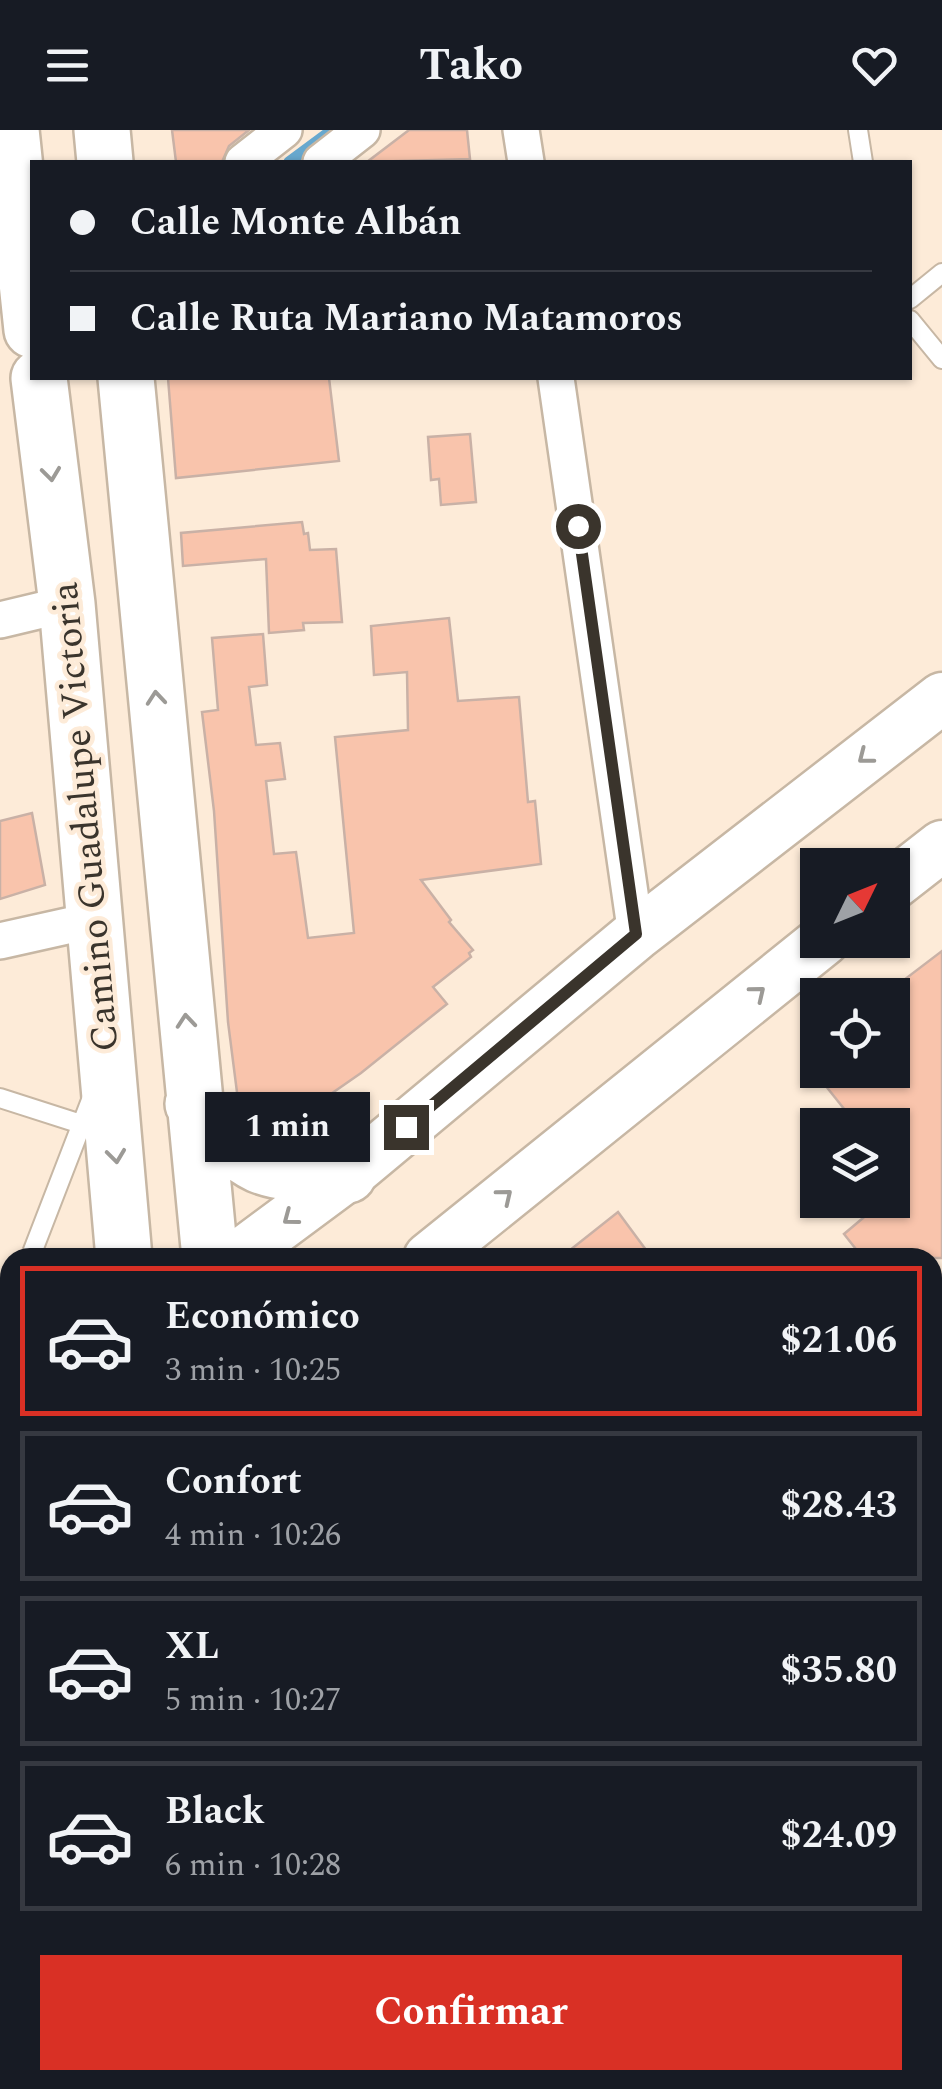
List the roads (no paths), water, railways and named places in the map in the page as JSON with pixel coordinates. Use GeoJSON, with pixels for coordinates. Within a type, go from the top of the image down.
{"type":"FeatureCollection","features":[{"type":"Feature","properties":{"kind":"main road"},"geometry":{"type":"LineString","coordinates":[[102,130],[105,160]]}},
{"type":"Feature","properties":{"kind":"main road"},"geometry":{"type":"LineString","coordinates":[[7,135],[30,314]]}},
{"type":"Feature","properties":{"kind":"main road","name":"Camino Guadalupe Victoria"},"geometry":{"type":"LineString","coordinates":[[38,380],[67,604],[123,1248]]}},
{"type":"Feature","properties":{"kind":"main road"},"geometry":{"type":"LineString","coordinates":[[126,380],[209,1248]]}},
{"type":"Feature","properties":{"kind":"main road"},"geometry":{"type":"LineString","coordinates":[[249,1248],[348,1175],[636,934],[942,698]]}},
{"type":"Feature","properties":{"kind":"main road"},"geometry":{"type":"LineString","coordinates":[[910,871],[942,846]]}},
{"type":"Feature","properties":{"kind":"main road"},"geometry":{"type":"LineString","coordinates":[[440,1248],[802,958]]}},
{"type":"Feature","properties":{"kind":"main road"},"geometry":{"type":"LineString","coordinates":[[194,1104],[230,1144],[259,1164],[292,1172],[348,1175]]}},
{"type":"Feature","properties":{"kind":"street"},"geometry":{"type":"LineString","coordinates":[[246,160],[284,130]]}},
{"type":"Feature","properties":{"kind":"street"},"geometry":{"type":"LineString","coordinates":[[324,160],[362,130]]}},
{"type":"Feature","properties":{"kind":"street"},"geometry":{"type":"LineString","coordinates":[[521,130],[526,160]]}},
{"type":"Feature","properties":{"kind":"street"},"geometry":{"type":"LineString","coordinates":[[556,380],[636,934]]}},
{"type":"Feature","properties":{"kind":"street"},"geometry":{"type":"LineString","coordinates":[[0,620],[67,604]]}},
{"type":"Feature","properties":{"kind":"street"},"geometry":{"type":"LineString","coordinates":[[0,940],[94,920]]}},
{"type":"Feature","properties":{"kind":"lane"},"geometry":{"type":"LineString","coordinates":[[858,130],[862,160]]}},
{"type":"Feature","properties":{"kind":"lane"},"geometry":{"type":"LineString","coordinates":[[912,297],[942,273]]}},
{"type":"Feature","properties":{"kind":"lane"},"geometry":{"type":"LineString","coordinates":[[912,322],[942,358]]}},
{"type":"Feature","properties":{"kind":"lane"},"geometry":{"type":"LineString","coordinates":[[34,1248],[106,1063]]}},
{"type":"Feature","properties":{"kind":"lane"},"geometry":{"type":"LineString","coordinates":[[0,1098],[81,1124]]}},
{"type":"Feature","properties":{"kind":"waterway"},"geometry":{"type":"LineString","coordinates":[[292,160],[332,130]]}}]}
